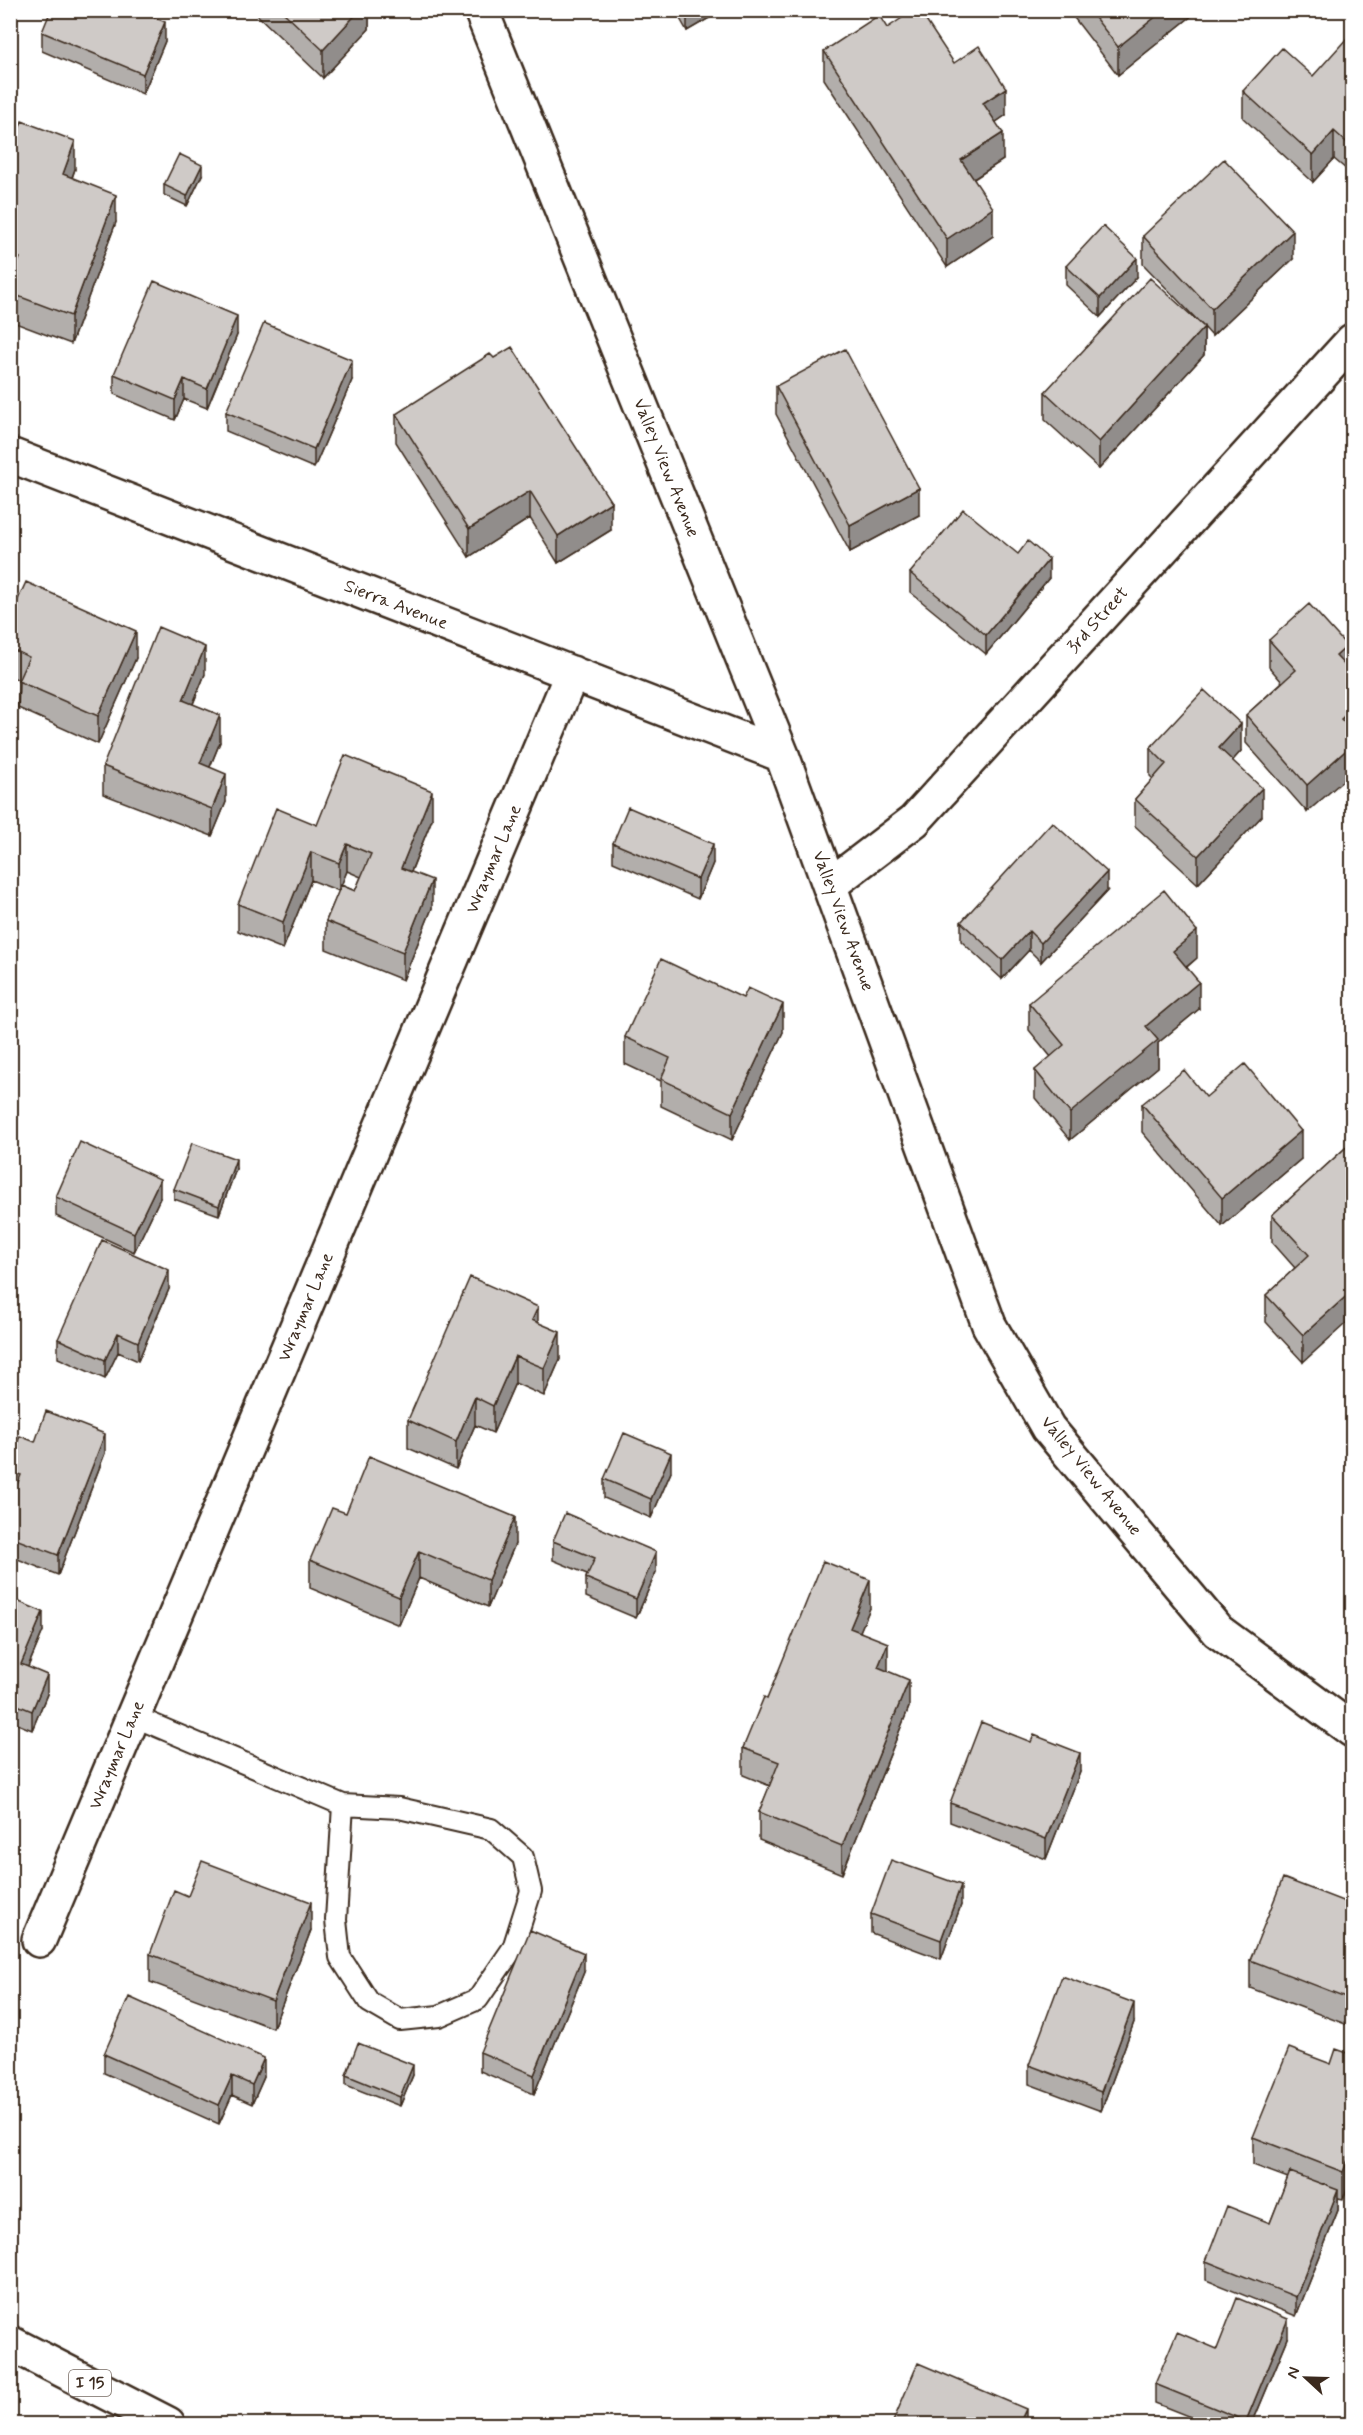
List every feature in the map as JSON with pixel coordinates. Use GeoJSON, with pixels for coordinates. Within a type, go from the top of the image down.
{"type":"FeatureCollection","features":[{"type":"Feature","properties":{"kind":"main road","name":"Valley View Avenue"},"geometry":{"type":"LineString","coordinates":[[481,10],[782,755],[989,1324],[1048,1428],[1218,1631],[1353,1730]]}},
{"type":"Feature","properties":{"kind":"main road","name":"3rd Street"},"geometry":{"type":"LineString","coordinates":[[830,885],[914,821],[1353,341]]}},
{"type":"Feature","properties":{"kind":"main road","name":"Sierra Avenue"},"geometry":{"type":"LineString","coordinates":[[10,455],[782,755]]}},
{"type":"Feature","properties":{"kind":"main road","name":"Wraymar Lane"},"geometry":{"type":"LineString","coordinates":[[39,1940],[572,674]]}},
{"type":"Feature","properties":{"kind":"main road","name":"I 15"},"geometry":{"type":"LineString","coordinates":[[10,2343],[168,2424]]}},
{"type":"Feature","properties":{"kind":"lane"},"geometry":{"type":"LineString","coordinates":[[133,1716],[343,1806],[399,1808],[491,1829],[523,1857],[531,1891],[513,1948],[477,1999],[439,2016],[400,2020],[369,2002],[340,1957],[336,1920],[343,1806]]}},
{"type":"Feature","properties":{"kind":"building"},"geometry":{"type":"Polygon","coordinates":[[[51,10],[138,10],[165,22],[143,74],[42,32],[51,10]]]}},
{"type":"Feature","properties":{"kind":"building"},"geometry":{"type":"Polygon","coordinates":[[[281,10],[360,10],[323,50],[281,10]]]}},
{"type":"Feature","properties":{"kind":"building"},"geometry":{"type":"Polygon","coordinates":[[[914,10],[919,10],[954,63],[979,46],[1006,88],[983,103],[1003,133],[961,160],[993,208],[947,239],[824,51],[879,15],[887,28],[914,10]]]}},
{"type":"Feature","properties":{"kind":"building"},"geometry":{"type":"Polygon","coordinates":[[[1089,10],[1164,10],[1118,47],[1089,10]]]}},
{"type":"Feature","properties":{"kind":"building"},"geometry":{"type":"Polygon","coordinates":[[[1348,37],[1353,41],[1353,148],[1334,131],[1313,155],[1243,91],[1282,48],[1313,76],[1348,37]]]}},
{"type":"Feature","properties":{"kind":"building"},"geometry":{"type":"Polygon","coordinates":[[[22,121],[75,141],[63,174],[116,195],[71,316],[10,293],[10,280],[20,258],[10,255],[10,152],[22,121]]]}},
{"type":"Feature","properties":{"kind":"building"},"geometry":{"type":"Polygon","coordinates":[[[179,154],[202,165],[187,196],[164,185],[179,154]]]}},
{"type":"Feature","properties":{"kind":"building"},"geometry":{"type":"Polygon","coordinates":[[[1224,159],[1293,231],[1212,309],[1143,236],[1224,159]]]}},
{"type":"Feature","properties":{"kind":"building"},"geometry":{"type":"Polygon","coordinates":[[[1103,226],[1137,258],[1100,298],[1066,266],[1103,226]]]}},
{"type":"Feature","properties":{"kind":"building"},"geometry":{"type":"Polygon","coordinates":[[[1150,278],[1204,327],[1099,442],[1045,392],[1150,278]]]}},
{"type":"Feature","properties":{"kind":"building"},"geometry":{"type":"Polygon","coordinates":[[[154,281],[237,316],[207,389],[184,379],[175,400],[114,374],[154,281]]]}},
{"type":"Feature","properties":{"kind":"building"},"geometry":{"type":"Polygon","coordinates":[[[264,323],[352,360],[314,449],[226,412],[264,323]]]}},
{"type":"Feature","properties":{"kind":"building"},"geometry":{"type":"Polygon","coordinates":[[[512,347],[611,502],[558,536],[530,491],[469,529],[396,414],[490,354],[494,358],[512,347]]]}},
{"type":"Feature","properties":{"kind":"building"},"geometry":{"type":"Polygon","coordinates":[[[845,349],[919,488],[850,525],[776,386],[845,349]]]}},
{"type":"Feature","properties":{"kind":"building"},"geometry":{"type":"Polygon","coordinates":[[[963,509],[1018,554],[1028,541],[1049,559],[986,635],[910,573],[963,509]]]}},
{"type":"Feature","properties":{"kind":"building"},"geometry":{"type":"Polygon","coordinates":[[[26,582],[136,631],[98,716],[18,681],[29,657],[10,648],[10,617],[26,582]]]}},
{"type":"Feature","properties":{"kind":"building"},"geometry":{"type":"Polygon","coordinates":[[[1309,604],[1347,646],[1336,656],[1353,674],[1353,708],[1341,719],[1353,732],[1353,744],[1307,785],[1246,715],[1296,670],[1269,640],[1309,604]]]}},
{"type":"Feature","properties":{"kind":"building"},"geometry":{"type":"Polygon","coordinates":[[[158,627],[205,647],[183,700],[220,715],[200,763],[226,774],[212,809],[103,766],[158,627]]]}},
{"type":"Feature","properties":{"kind":"building"},"geometry":{"type":"Polygon","coordinates":[[[1204,690],[1241,724],[1219,748],[1262,788],[1198,856],[1135,799],[1166,764],[1150,748],[1204,690]]]}},
{"type":"Feature","properties":{"kind":"building"},"geometry":{"type":"Polygon","coordinates":[[[345,755],[432,791],[401,868],[432,880],[403,952],[326,921],[341,885],[355,891],[371,854],[347,844],[339,863],[311,852],[283,922],[238,904],[276,808],[317,825],[345,755]]]}},
{"type":"Feature","properties":{"kind":"building"},"geometry":{"type":"Polygon","coordinates":[[[628,807],[713,844],[698,879],[613,843],[628,807]]]}},
{"type":"Feature","properties":{"kind":"building"},"geometry":{"type":"Polygon","coordinates":[[[1052,822],[1107,872],[1041,943],[1029,931],[1002,960],[961,922],[1052,822]]]}},
{"type":"Feature","properties":{"kind":"building"},"geometry":{"type":"Polygon","coordinates":[[[1164,890],[1197,931],[1173,951],[1199,982],[1146,1026],[1158,1040],[1070,1113],[1035,1070],[1064,1045],[1029,1003],[1164,890]]]}},
{"type":"Feature","properties":{"kind":"building"},"geometry":{"type":"Polygon","coordinates":[[[661,959],[743,998],[748,988],[783,1004],[732,1113],[661,1079],[670,1058],[625,1037],[661,959]]]}},
{"type":"Feature","properties":{"kind":"building"},"geometry":{"type":"Polygon","coordinates":[[[1245,1064],[1301,1131],[1222,1198],[1142,1104],[1184,1070],[1206,1097],[1245,1064]]]}},
{"type":"Feature","properties":{"kind":"building"},"geometry":{"type":"Polygon","coordinates":[[[1353,1141],[1353,1290],[1303,1335],[1266,1295],[1309,1255],[1272,1215],[1353,1141]]]}},
{"type":"Feature","properties":{"kind":"building"},"geometry":{"type":"Polygon","coordinates":[[[80,1142],[160,1179],[134,1233],[56,1197],[80,1142]]]}},
{"type":"Feature","properties":{"kind":"building"},"geometry":{"type":"Polygon","coordinates":[[[192,1143],[236,1159],[219,1206],[174,1189],[192,1143]]]}},
{"type":"Feature","properties":{"kind":"building"},"geometry":{"type":"Polygon","coordinates":[[[102,1240],[169,1270],[138,1342],[118,1333],[105,1360],[58,1339],[102,1240]]]}},
{"type":"Feature","properties":{"kind":"building"},"geometry":{"type":"Polygon","coordinates":[[[470,1277],[538,1307],[532,1320],[560,1332],[544,1368],[515,1356],[493,1406],[475,1397],[456,1442],[408,1420],[470,1277]]]}},
{"type":"Feature","properties":{"kind":"building"},"geometry":{"type":"Polygon","coordinates":[[[46,1411],[105,1434],[58,1555],[10,1537],[10,1502],[21,1475],[10,1471],[10,1460],[20,1436],[35,1442],[46,1411]]]}},
{"type":"Feature","properties":{"kind":"building"},"geometry":{"type":"Polygon","coordinates":[[[624,1433],[671,1453],[651,1499],[604,1479],[624,1433]]]}},
{"type":"Feature","properties":{"kind":"building"},"geometry":{"type":"Polygon","coordinates":[[[369,1456],[515,1517],[488,1580],[419,1551],[399,1597],[310,1560],[332,1508],[346,1513],[369,1456]]]}},
{"type":"Feature","properties":{"kind":"building"},"geometry":{"type":"Polygon","coordinates":[[[565,1513],[656,1552],[636,1599],[586,1578],[595,1558],[553,1541],[565,1513]]]}},
{"type":"Feature","properties":{"kind":"building"},"geometry":{"type":"Polygon","coordinates":[[[823,1561],[870,1580],[850,1628],[888,1643],[878,1667],[909,1680],[842,1846],[759,1812],[779,1762],[743,1748],[764,1697],[767,1699],[823,1561]]]}},
{"type":"Feature","properties":{"kind":"building"},"geometry":{"type":"Polygon","coordinates":[[[10,1598],[43,1612],[21,1664],[47,1675],[32,1711],[10,1702],[10,1598]]]}},
{"type":"Feature","properties":{"kind":"building"},"geometry":{"type":"Polygon","coordinates":[[[981,1722],[1031,1742],[1034,1735],[1080,1753],[1046,1839],[950,1803],[981,1722]]]}},
{"type":"Feature","properties":{"kind":"building"},"geometry":{"type":"Polygon","coordinates":[[[891,1860],[961,1885],[941,1940],[871,1914],[891,1860]]]}},
{"type":"Feature","properties":{"kind":"building"},"geometry":{"type":"Polygon","coordinates":[[[202,1861],[311,1902],[273,2001],[150,1954],[174,1890],[188,1896],[202,1861]]]}},
{"type":"Feature","properties":{"kind":"building"},"geometry":{"type":"Polygon","coordinates":[[[1283,1878],[1353,1905],[1353,2000],[1250,1960],[1283,1878]]]}},
{"type":"Feature","properties":{"kind":"building"},"geometry":{"type":"Polygon","coordinates":[[[530,1930],[584,1953],[534,2075],[480,2052],[530,1930]]]}},
{"type":"Feature","properties":{"kind":"building"},"geometry":{"type":"Polygon","coordinates":[[[1062,1976],[1134,2003],[1101,2092],[1029,2065],[1062,1976]]]}},
{"type":"Feature","properties":{"kind":"building"},"geometry":{"type":"Polygon","coordinates":[[[129,1997],[264,2058],[252,2085],[232,2076],[219,2105],[104,2054],[129,1997]]]}},
{"type":"Feature","properties":{"kind":"building"},"geometry":{"type":"Polygon","coordinates":[[[358,2043],[413,2065],[400,2097],[346,2075],[358,2043]]]}},
{"type":"Feature","properties":{"kind":"building"},"geometry":{"type":"Polygon","coordinates":[[[1289,2048],[1331,2064],[1336,2049],[1353,2055],[1353,2147],[1343,2172],[1253,2137],[1289,2048]]]}},
{"type":"Feature","properties":{"kind":"building"},"geometry":{"type":"Polygon","coordinates":[[[1290,2172],[1338,2190],[1296,2297],[1206,2261],[1227,2206],[1270,2223],[1290,2172]]]}},
{"type":"Feature","properties":{"kind":"building"},"geometry":{"type":"Polygon","coordinates":[[[1237,2298],[1288,2319],[1246,2421],[1155,2384],[1177,2332],[1217,2349],[1237,2298]]]}},
{"type":"Feature","properties":{"kind":"building"},"geometry":{"type":"Polygon","coordinates":[[[918,2363],[1026,2409],[1019,2424],[892,2424],[918,2363]]]}}]}
